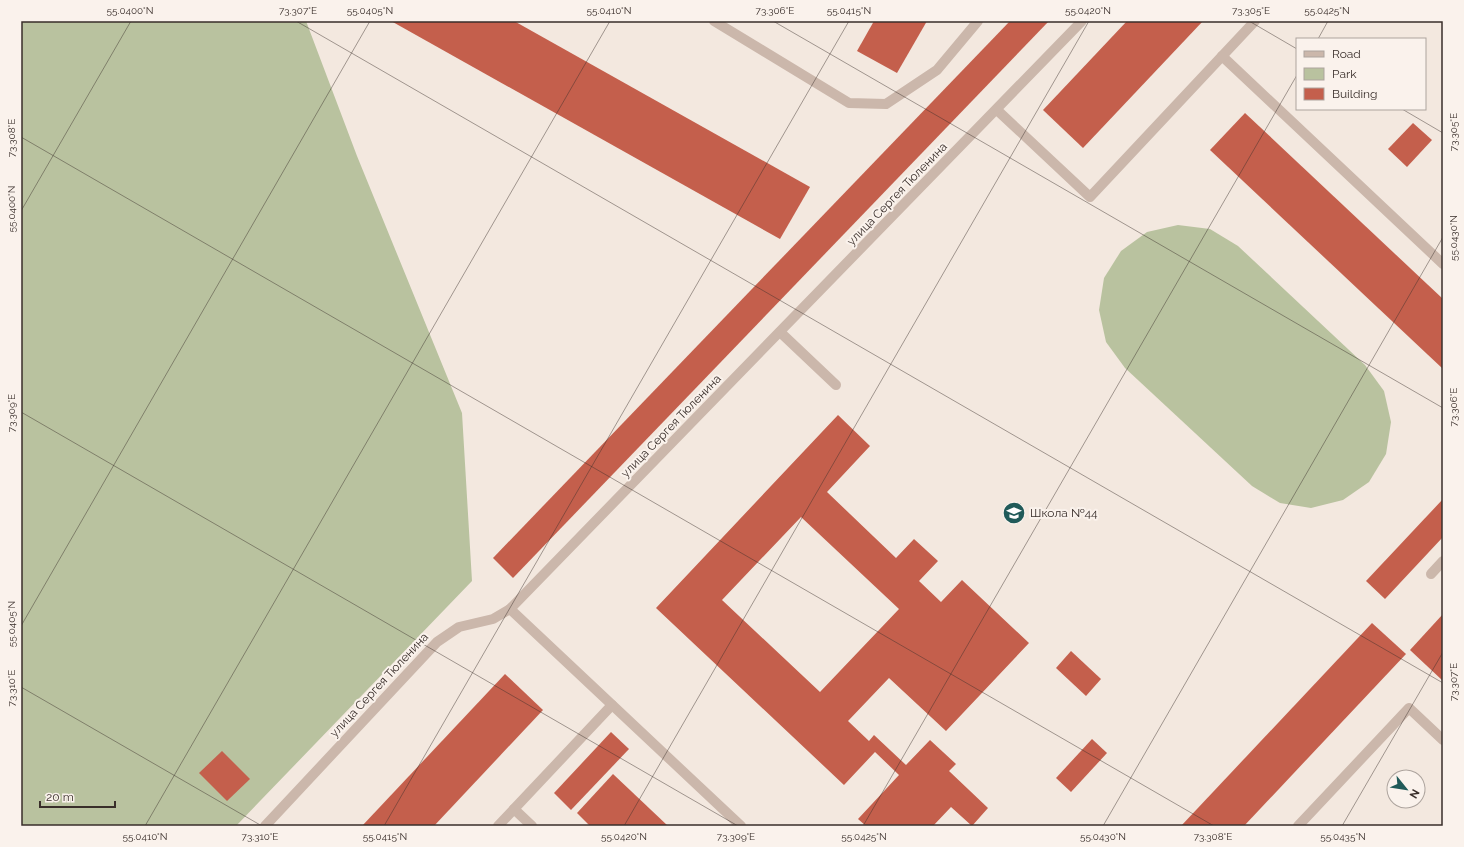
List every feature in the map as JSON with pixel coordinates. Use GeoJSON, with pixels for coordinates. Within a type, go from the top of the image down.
{"type":"FeatureCollection","features":[{"type":"Feature","properties":{"kind":"street"},"geometry":{"type":"LineString","coordinates":[[714,21],[849,103],[886,104],[937,70],[978,21]]}},
{"type":"Feature","properties":{"kind":"street","name":"улица Сергея Тюленина"},"geometry":{"type":"LineString","coordinates":[[265,826],[437,642],[459,627],[493,619],[510,609],[1082,21]]}},
{"type":"Feature","properties":{"kind":"street"},"geometry":{"type":"LineString","coordinates":[[997,110],[1090,197],[1255,21]]}},
{"type":"Feature","properties":{"kind":"street"},"geometry":{"type":"LineString","coordinates":[[1222,56],[1443,264]]}},
{"type":"Feature","properties":{"kind":"street"},"geometry":{"type":"LineString","coordinates":[[780,332],[836,385]]}},
{"type":"Feature","properties":{"kind":"street"},"geometry":{"type":"LineString","coordinates":[[1431,574],[1443,561]]}},
{"type":"Feature","properties":{"kind":"street"},"geometry":{"type":"LineString","coordinates":[[510,609],[741,826]]}},
{"type":"Feature","properties":{"kind":"street"},"geometry":{"type":"LineString","coordinates":[[498,826],[612,705]]}},
{"type":"Feature","properties":{"kind":"street"},"geometry":{"type":"LineString","coordinates":[[1298,826],[1409,708],[1443,740]]}},
{"type":"Feature","properties":{"kind":"street"},"geometry":{"type":"LineString","coordinates":[[514,809],[532,826]]}},
{"type":"Feature","properties":{"kind":"green space"},"geometry":{"type":"Polygon","coordinates":[[[21,21],[306,21],[357,156],[462,413],[472,581],[236,826],[21,826],[21,21]]]}},
{"type":"Feature","properties":{"kind":"green space"},"geometry":{"type":"Polygon","coordinates":[[[1178,225],[1210,229],[1238,246],[1365,365],[1384,391],[1391,422],[1386,454],[1369,482],[1343,500],[1311,508],[1280,503],[1252,486],[1125,368],[1106,342],[1099,310],[1104,278],[1121,251],[1147,232],[1178,225]]]}},
{"type":"Feature","properties":{"kind":"building"},"geometry":{"type":"Polygon","coordinates":[[[391,21],[514,21],[810,187],[780,239],[391,21]]]}},
{"type":"Feature","properties":{"kind":"building"},"geometry":{"type":"Polygon","coordinates":[[[874,21],[927,21],[897,73],[857,51],[874,21]]]}},
{"type":"Feature","properties":{"kind":"building"},"geometry":{"type":"Polygon","coordinates":[[[1010,21],[1049,21],[513,578],[493,558],[1010,21]]]}},
{"type":"Feature","properties":{"kind":"building"},"geometry":{"type":"Polygon","coordinates":[[[1127,21],[1203,21],[1083,148],[1043,110],[1127,21]]]}},
{"type":"Feature","properties":{"kind":"building"},"geometry":{"type":"Polygon","coordinates":[[[1245,113],[1443,299],[1443,369],[1210,150],[1245,113]]]}},
{"type":"Feature","properties":{"kind":"building"},"geometry":{"type":"Polygon","coordinates":[[[1413,123],[1432,140],[1407,167],[1388,149],[1413,123]]]}},
{"type":"Feature","properties":{"kind":"building"},"geometry":{"type":"Polygon","coordinates":[[[838,415],[870,446],[827,492],[896,558],[914,539],[938,561],[919,581],[941,602],[962,580],[1029,643],[946,731],[889,678],[848,721],[869,741],[874,735],[906,765],[930,740],[956,764],[949,771],[988,808],[972,826],[951,807],[933,826],[866,826],[858,819],[899,775],[875,752],[844,785],[656,608],[838,415]],[[801,517],[722,600],[820,692],[899,609],[801,517]]]}},
{"type":"Feature","properties":{"kind":"building"},"geometry":{"type":"Polygon","coordinates":[[[1443,499],[1443,537],[1385,599],[1366,581],[1443,499]]]}},
{"type":"Feature","properties":{"kind":"building"},"geometry":{"type":"Polygon","coordinates":[[[1443,614],[1443,681],[1410,650],[1443,614]]]}},
{"type":"Feature","properties":{"kind":"building"},"geometry":{"type":"Polygon","coordinates":[[[1372,623],[1406,654],[1244,826],[1181,826],[1372,623]]]}},
{"type":"Feature","properties":{"kind":"building"},"geometry":{"type":"Polygon","coordinates":[[[1071,651],[1101,679],[1086,696],[1056,668],[1071,651]]]}},
{"type":"Feature","properties":{"kind":"building"},"geometry":{"type":"Polygon","coordinates":[[[505,674],[543,710],[434,826],[362,826],[505,674]]]}},
{"type":"Feature","properties":{"kind":"building"},"geometry":{"type":"Polygon","coordinates":[[[611,732],[629,749],[571,810],[554,793],[611,732]]]}},
{"type":"Feature","properties":{"kind":"building"},"geometry":{"type":"Polygon","coordinates":[[[1092,739],[1107,753],[1071,792],[1056,778],[1092,739]]]}},
{"type":"Feature","properties":{"kind":"building"},"geometry":{"type":"Polygon","coordinates":[[[222,751],[250,779],[227,801],[199,773],[222,751]]]}},
{"type":"Feature","properties":{"kind":"building"},"geometry":{"type":"Polygon","coordinates":[[[613,774],[668,826],[590,826],[577,813],[613,774]]]}},
{"type":"Feature","properties":{"kind":"place","name":"Школа №44"},"geometry":{"type":"Point","coordinates":[1014,513]}}]}
